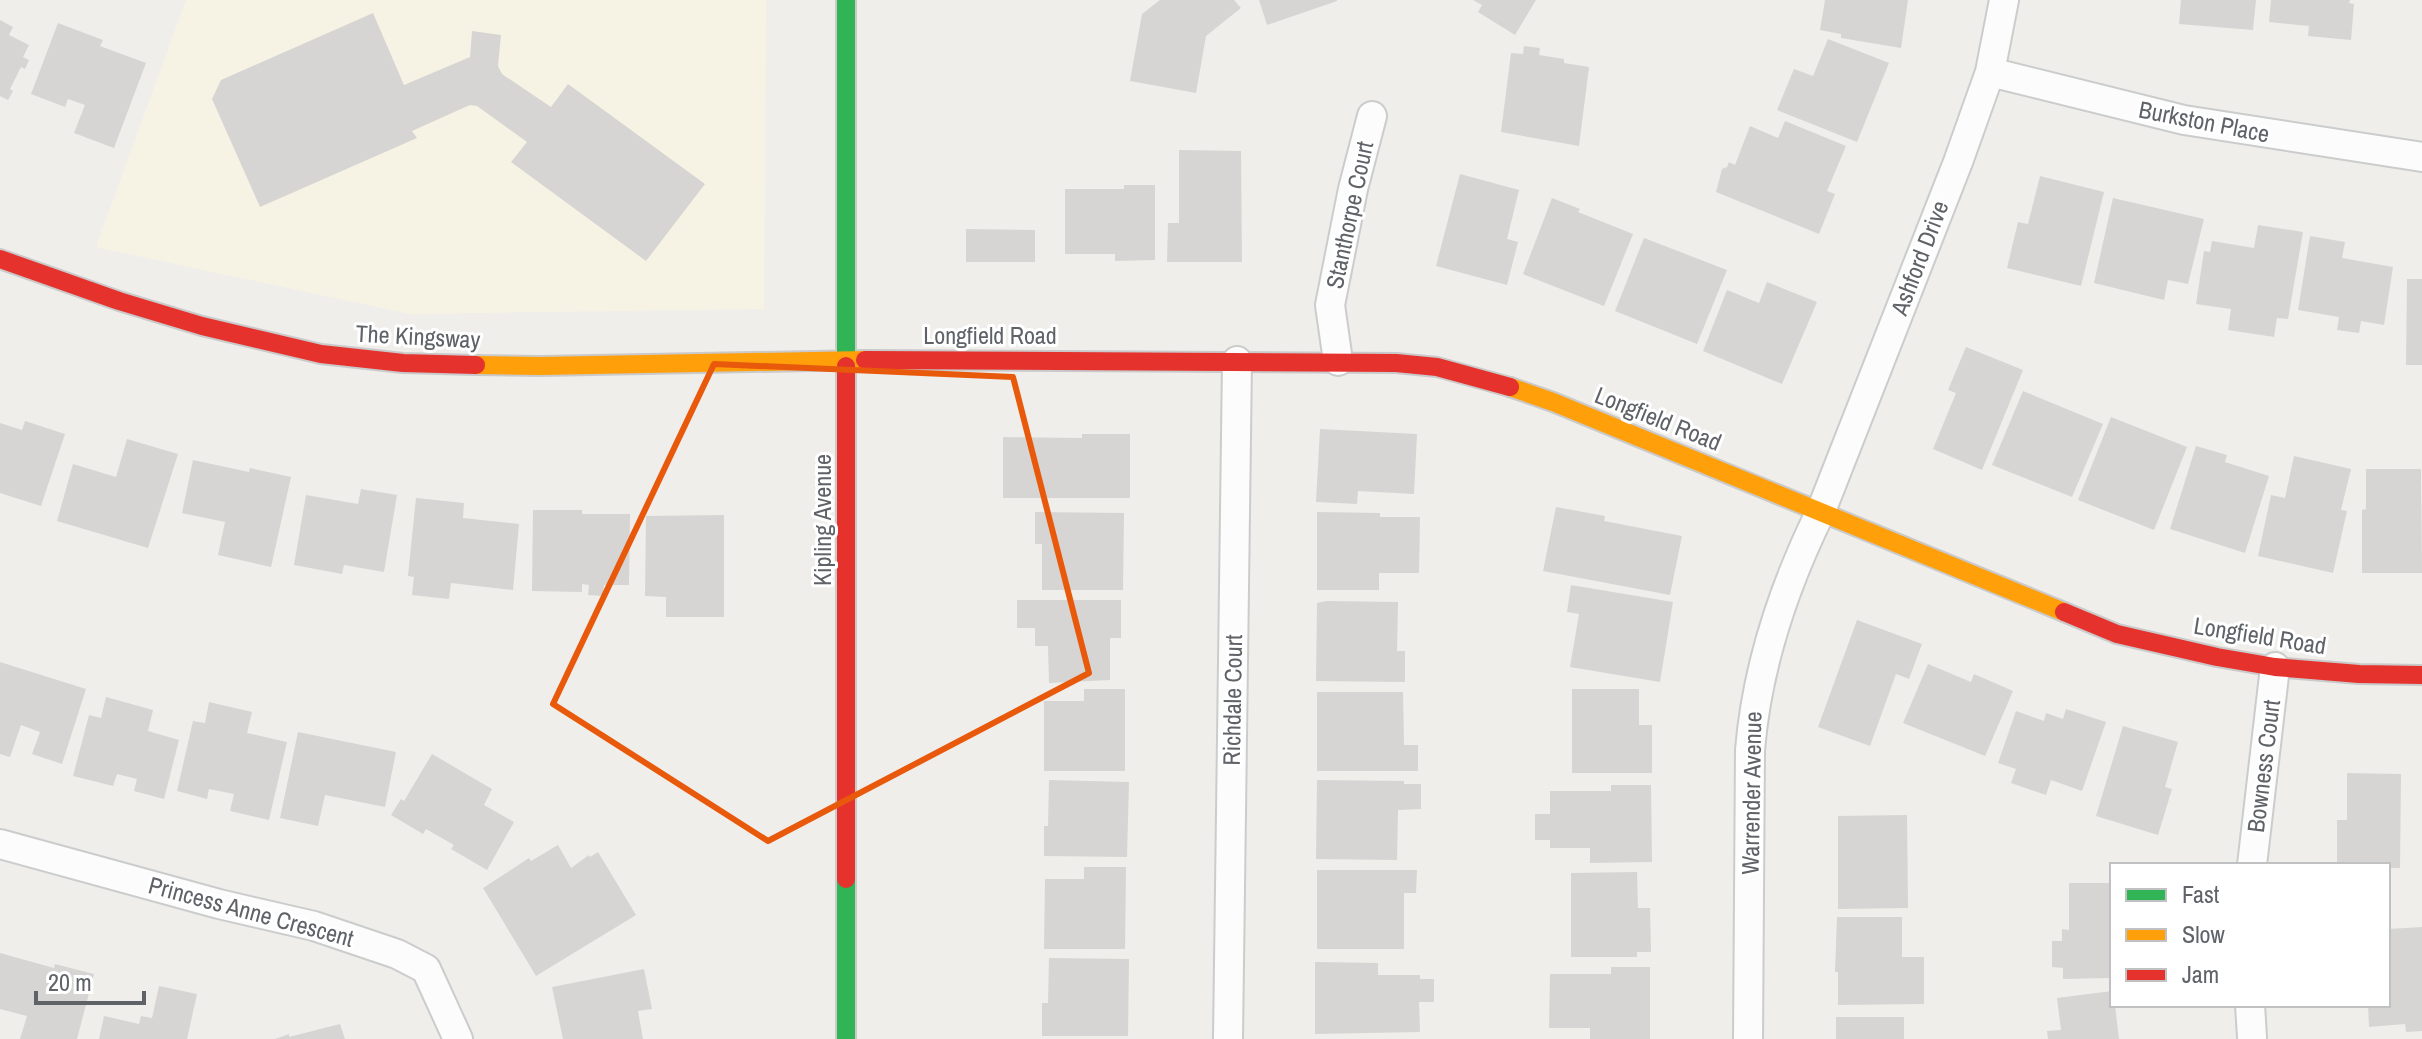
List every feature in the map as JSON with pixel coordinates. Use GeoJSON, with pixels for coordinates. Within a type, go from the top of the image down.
{"type":"FeatureCollection","features":[{"type":"Feature","properties":{"kind":"street","name":"Kipling Avenue"},"geometry":{"type":"LineString","coordinates":[[846,0],[846,1039]]}},
{"type":"Feature","properties":{"kind":"street","name":"Ashford Drive"},"geometry":{"type":"LineString","coordinates":[[1821,511],[1958,162],[1990,72],[2004,0]]}},
{"type":"Feature","properties":{"kind":"street","name":"Burkston Place"},"geometry":{"type":"LineString","coordinates":[[1990,72],[2184,120],[2422,157]]}},
{"type":"Feature","properties":{"kind":"street","name":"Stanthorpe Court"},"geometry":{"type":"LineString","coordinates":[[1338,361],[1330,305],[1353,189],[1372,116]]}},
{"type":"Feature","properties":{"kind":"street","name":"The Kingsway"},"geometry":{"type":"LineString","coordinates":[[0,259],[119,301],[202,326],[321,354],[403,363],[540,366],[847,361]]}},
{"type":"Feature","properties":{"kind":"street","name":"Longfield Road"},"geometry":{"type":"LineString","coordinates":[[847,361],[1338,361],[1437,367],[1476,376],[1553,402],[2117,634],[2275,667],[2359,674],[2422,675]]}},
{"type":"Feature","properties":{"kind":"street","name":"Richdale Court"},"geometry":{"type":"LineString","coordinates":[[1228,1039],[1237,361]]}},
{"type":"Feature","properties":{"kind":"street","name":"Warrender Avenue"},"geometry":{"type":"LineString","coordinates":[[1748,1039],[1750,750],[1754,705],[1764,657],[1800,554],[1821,511]]}},
{"type":"Feature","properties":{"kind":"street","name":"Bowness Court"},"geometry":{"type":"LineString","coordinates":[[2252,863],[2275,667]]}},
{"type":"Feature","properties":{"kind":"street","name":"Princess Anne Crescent"},"geometry":{"type":"LineString","coordinates":[[0,844],[219,904],[314,926],[397,954],[426,969],[458,1039]]}},
{"type":"Feature","properties":{"kind":"street"},"geometry":{"type":"LineString","coordinates":[[2250,1007],[2252,1037]]}},
{"type":"Feature","properties":{"kind":"highlighted area"},"geometry":{"type":"Polygon","coordinates":[[[714,364],[1013,377],[1089,673],[768,841],[553,704],[714,364]]]}},
{"type":"Feature","properties":{"kind":"shaded area"},"geometry":{"type":"Polygon","coordinates":[[[186,0],[766,0],[764,309],[410,314],[96,247],[186,0]]]}},
{"type":"Feature","properties":{"kind":"building"},"geometry":{"type":"Polygon","coordinates":[[[1160,0],[1234,0],[1241,8],[1206,36],[1196,93],[1130,81],[1142,14],[1160,0]]]}},
{"type":"Feature","properties":{"kind":"building"},"geometry":{"type":"Polygon","coordinates":[[[1259,0],[1337,0],[1337,1],[1267,25],[1259,0]]]}},
{"type":"Feature","properties":{"kind":"building"},"geometry":{"type":"Polygon","coordinates":[[[1473,0],[1536,0],[1515,35],[1478,12],[1482,5],[1473,0]]]}},
{"type":"Feature","properties":{"kind":"building"},"geometry":{"type":"Polygon","coordinates":[[[1825,0],[1908,0],[1901,48],[1841,38],[1841,34],[1820,30],[1825,0]]]}},
{"type":"Feature","properties":{"kind":"building"},"geometry":{"type":"Polygon","coordinates":[[[2181,0],[2256,0],[2253,30],[2179,24],[2181,0]]]}},
{"type":"Feature","properties":{"kind":"building"},"geometry":{"type":"Polygon","coordinates":[[[2271,0],[2350,0],[2349,3],[2354,4],[2351,40],[2308,36],[2309,26],[2269,22],[2271,0]]]}},
{"type":"Feature","properties":{"kind":"building"},"geometry":{"type":"Polygon","coordinates":[[[373,13],[404,85],[470,57],[472,31],[501,35],[498,66],[502,74],[551,107],[568,84],[705,184],[646,261],[511,162],[527,142],[477,106],[470,105],[412,131],[417,138],[260,207],[212,99],[221,80],[373,13]]]}},
{"type":"Feature","properties":{"kind":"building"},"geometry":{"type":"Polygon","coordinates":[[[0,20],[13,27],[9,35],[29,45],[23,57],[29,60],[25,69],[21,67],[8,100],[0,96],[0,20]]]}},
{"type":"Feature","properties":{"kind":"building"},"geometry":{"type":"Polygon","coordinates":[[[58,23],[103,40],[100,46],[146,63],[114,148],[74,133],[85,105],[68,99],[65,107],[31,94],[58,23]]]}},
{"type":"Feature","properties":{"kind":"building"},"geometry":{"type":"Polygon","coordinates":[[[1828,39],[1889,63],[1857,142],[1777,110],[1794,69],[1813,76],[1828,39]]]}},
{"type":"Feature","properties":{"kind":"building"},"geometry":{"type":"Polygon","coordinates":[[[1524,46],[1540,48],[1539,55],[1589,67],[1579,146],[1501,132],[1511,53],[1523,54],[1524,46]]]}},
{"type":"Feature","properties":{"kind":"building"},"geometry":{"type":"Polygon","coordinates":[[[1785,121],[1846,146],[1827,191],[1835,194],[1819,234],[1716,192],[1722,169],[1729,162],[1735,165],[1750,126],[1778,138],[1785,121]]]}},
{"type":"Feature","properties":{"kind":"building"},"geometry":{"type":"Polygon","coordinates":[[[1179,150],[1241,151],[1242,262],[1167,262],[1168,223],[1179,223],[1179,150]]]}},
{"type":"Feature","properties":{"kind":"building"},"geometry":{"type":"Polygon","coordinates":[[[1460,174],[1519,190],[1507,239],[1518,242],[1507,285],[1436,266],[1460,174]]]}},
{"type":"Feature","properties":{"kind":"building"},"geometry":{"type":"Polygon","coordinates":[[[2040,176],[2104,192],[2081,286],[2007,268],[2018,222],[2028,224],[2040,176]]]}},
{"type":"Feature","properties":{"kind":"building"},"geometry":{"type":"Polygon","coordinates":[[[1124,185],[1155,185],[1155,260],[1115,261],[1115,254],[1065,254],[1065,189],[1124,189],[1124,185]]]}},
{"type":"Feature","properties":{"kind":"building"},"geometry":{"type":"Polygon","coordinates":[[[1552,198],[1633,234],[1604,306],[1523,274],[1552,198]]]}},
{"type":"Feature","properties":{"kind":"building"},"geometry":{"type":"Polygon","coordinates":[[[2113,198],[2204,219],[2188,284],[2168,280],[2164,300],[2094,283],[2113,198]]]}},
{"type":"Feature","properties":{"kind":"building"},"geometry":{"type":"Polygon","coordinates":[[[2258,225],[2303,232],[2288,319],[2277,318],[2274,337],[2228,330],[2231,309],[2196,304],[2204,251],[2210,252],[2212,241],[2254,248],[2258,225]]]}},
{"type":"Feature","properties":{"kind":"building"},"geometry":{"type":"Polygon","coordinates":[[[966,229],[1035,230],[1035,262],[966,262],[966,229]]]}},
{"type":"Feature","properties":{"kind":"building"},"geometry":{"type":"Polygon","coordinates":[[[2310,236],[2345,242],[2342,258],[2393,267],[2384,325],[2361,321],[2359,333],[2337,330],[2339,317],[2298,310],[2310,236]]]}},
{"type":"Feature","properties":{"kind":"building"},"geometry":{"type":"Polygon","coordinates":[[[1644,238],[1727,270],[1697,344],[1615,311],[1644,238]]]}},
{"type":"Feature","properties":{"kind":"building"},"geometry":{"type":"Polygon","coordinates":[[[2407,279],[2422,279],[2422,365],[2406,365],[2407,279]]]}},
{"type":"Feature","properties":{"kind":"building"},"geometry":{"type":"Polygon","coordinates":[[[1767,282],[1817,302],[1782,384],[1703,351],[1727,290],[1759,303],[1767,282]]]}},
{"type":"Feature","properties":{"kind":"building"},"geometry":{"type":"Polygon","coordinates":[[[1966,347],[2023,370],[1982,470],[1933,449],[1956,393],[1948,390],[1966,347]]]}},
{"type":"Feature","properties":{"kind":"building"},"geometry":{"type":"Polygon","coordinates":[[[2023,391],[2103,424],[2072,497],[1992,465],[2023,391]]]}},
{"type":"Feature","properties":{"kind":"building"},"geometry":{"type":"Polygon","coordinates":[[[2111,417],[2187,447],[2154,530],[2078,500],[2111,417]]]}},
{"type":"Feature","properties":{"kind":"building"},"geometry":{"type":"Polygon","coordinates":[[[25,421],[65,434],[41,506],[0,493],[0,423],[22,430],[25,421]]]}},
{"type":"Feature","properties":{"kind":"building"},"geometry":{"type":"Polygon","coordinates":[[[1320,429],[1417,434],[1414,494],[1358,491],[1357,504],[1316,502],[1320,429]]]}},
{"type":"Feature","properties":{"kind":"building"},"geometry":{"type":"Polygon","coordinates":[[[1082,434],[1130,434],[1130,498],[1003,498],[1003,437],[1082,438],[1082,434]]]}},
{"type":"Feature","properties":{"kind":"building"},"geometry":{"type":"Polygon","coordinates":[[[127,439],[178,454],[148,548],[57,521],[73,464],[116,477],[127,439]]]}},
{"type":"Feature","properties":{"kind":"building"},"geometry":{"type":"Polygon","coordinates":[[[2196,446],[2227,455],[2225,462],[2269,476],[2245,553],[2170,529],[2196,446]]]}},
{"type":"Feature","properties":{"kind":"building"},"geometry":{"type":"Polygon","coordinates":[[[2294,456],[2351,469],[2341,510],[2347,511],[2333,573],[2258,556],[2271,495],[2285,498],[2294,456]]]}},
{"type":"Feature","properties":{"kind":"building"},"geometry":{"type":"Polygon","coordinates":[[[193,460],[291,477],[271,567],[218,555],[225,522],[182,513],[193,460]]]}},
{"type":"Feature","properties":{"kind":"building"},"geometry":{"type":"Polygon","coordinates":[[[2366,469],[2421,469],[2422,573],[2362,573],[2362,510],[2366,509],[2366,469]]]}},
{"type":"Feature","properties":{"kind":"building"},"geometry":{"type":"Polygon","coordinates":[[[361,489],[397,495],[384,572],[344,565],[342,574],[294,565],[306,495],[358,504],[361,489]]]}},
{"type":"Feature","properties":{"kind":"building"},"geometry":{"type":"Polygon","coordinates":[[[416,498],[464,503],[463,518],[519,524],[513,590],[451,583],[449,599],[412,595],[414,577],[408,576],[416,498]]]}},
{"type":"Feature","properties":{"kind":"building"},"geometry":{"type":"Polygon","coordinates":[[[1556,507],[1605,516],[1604,521],[1682,536],[1670,595],[1543,571],[1556,507]]]}},
{"type":"Feature","properties":{"kind":"building"},"geometry":{"type":"Polygon","coordinates":[[[533,510],[630,514],[629,585],[604,585],[603,596],[588,595],[589,585],[582,584],[582,592],[532,591],[533,510]]]}},
{"type":"Feature","properties":{"kind":"building"},"geometry":{"type":"Polygon","coordinates":[[[1035,512],[1124,513],[1123,590],[1042,590],[1042,544],[1035,544],[1035,512]]]}},
{"type":"Feature","properties":{"kind":"building"},"geometry":{"type":"Polygon","coordinates":[[[1317,512],[1420,517],[1419,573],[1379,573],[1379,590],[1317,590],[1317,512]]]}},
{"type":"Feature","properties":{"kind":"building"},"geometry":{"type":"Polygon","coordinates":[[[724,515],[724,617],[666,617],[666,597],[645,596],[646,516],[724,515]]]}},
{"type":"Feature","properties":{"kind":"building"},"geometry":{"type":"Polygon","coordinates":[[[1571,585],[1673,602],[1660,682],[1570,667],[1579,614],[1567,612],[1571,585]]]}},
{"type":"Feature","properties":{"kind":"building"},"geometry":{"type":"Polygon","coordinates":[[[1017,600],[1121,600],[1121,638],[1110,638],[1110,680],[1049,683],[1048,646],[1035,646],[1035,628],[1017,628],[1017,600]]]}},
{"type":"Feature","properties":{"kind":"building"},"geometry":{"type":"Polygon","coordinates":[[[1398,602],[1397,651],[1405,651],[1405,682],[1316,681],[1317,603],[1398,602]]]}},
{"type":"Feature","properties":{"kind":"building"},"geometry":{"type":"Polygon","coordinates":[[[1857,620],[1922,644],[1909,679],[1896,674],[1870,746],[1818,727],[1857,620]]]}},
{"type":"Feature","properties":{"kind":"building"},"geometry":{"type":"Polygon","coordinates":[[[0,662],[86,689],[62,764],[32,754],[40,732],[21,725],[10,757],[0,754],[0,662]]]}},
{"type":"Feature","properties":{"kind":"building"},"geometry":{"type":"Polygon","coordinates":[[[1928,664],[1971,682],[1974,674],[2013,691],[1985,756],[1903,723],[1928,664]]]}},
{"type":"Feature","properties":{"kind":"building"},"geometry":{"type":"Polygon","coordinates":[[[1084,689],[1125,689],[1125,771],[1044,771],[1044,701],[1084,701],[1084,689]]]}},
{"type":"Feature","properties":{"kind":"building"},"geometry":{"type":"Polygon","coordinates":[[[1572,689],[1639,689],[1639,725],[1652,725],[1652,773],[1572,773],[1572,689]]]}},
{"type":"Feature","properties":{"kind":"building"},"geometry":{"type":"Polygon","coordinates":[[[1317,692],[1403,692],[1404,745],[1418,745],[1418,771],[1317,771],[1317,692]]]}},
{"type":"Feature","properties":{"kind":"building"},"geometry":{"type":"Polygon","coordinates":[[[106,697],[153,710],[148,731],[179,740],[164,799],[134,791],[137,779],[117,774],[113,786],[73,776],[89,715],[101,718],[106,697]]]}},
{"type":"Feature","properties":{"kind":"building"},"geometry":{"type":"Polygon","coordinates":[[[209,702],[252,712],[247,733],[287,742],[269,820],[230,811],[234,794],[209,789],[207,799],[177,791],[193,721],[205,723],[209,702]]]}},
{"type":"Feature","properties":{"kind":"building"},"geometry":{"type":"Polygon","coordinates":[[[2066,709],[2106,722],[2082,791],[2051,780],[2046,795],[2011,783],[2016,769],[1998,763],[2016,711],[2044,721],[2046,713],[2063,719],[2066,709]]]}},
{"type":"Feature","properties":{"kind":"building"},"geometry":{"type":"Polygon","coordinates":[[[2123,726],[2178,742],[2165,787],[2172,789],[2158,835],[2096,816],[2123,726]]]}},
{"type":"Feature","properties":{"kind":"building"},"geometry":{"type":"Polygon","coordinates":[[[298,732],[396,752],[385,807],[325,795],[318,826],[280,818],[298,732]]]}},
{"type":"Feature","properties":{"kind":"building"},"geometry":{"type":"Polygon","coordinates":[[[432,754],[492,789],[484,805],[514,822],[487,870],[451,849],[454,845],[426,829],[423,834],[391,815],[401,799],[404,801],[432,754]]]}},
{"type":"Feature","properties":{"kind":"building"},"geometry":{"type":"Polygon","coordinates":[[[2347,773],[2401,774],[2400,868],[2390,868],[2390,863],[2337,863],[2337,820],[2347,820],[2347,773]]]}},
{"type":"Feature","properties":{"kind":"building"},"geometry":{"type":"Polygon","coordinates":[[[1049,780],[1129,782],[1127,857],[1044,856],[1049,780]]]}},
{"type":"Feature","properties":{"kind":"building"},"geometry":{"type":"Polygon","coordinates":[[[1317,780],[1421,784],[1421,809],[1398,810],[1397,860],[1316,859],[1317,780]]]}},
{"type":"Feature","properties":{"kind":"building"},"geometry":{"type":"Polygon","coordinates":[[[1611,785],[1651,785],[1652,862],[1590,863],[1590,848],[1550,848],[1550,840],[1535,840],[1535,814],[1550,814],[1550,791],[1611,791],[1611,785]]]}},
{"type":"Feature","properties":{"kind":"building"},"geometry":{"type":"Polygon","coordinates":[[[1907,815],[1908,908],[1838,909],[1838,816],[1907,815]]]}},
{"type":"Feature","properties":{"kind":"building"},"geometry":{"type":"Polygon","coordinates":[[[558,845],[571,868],[598,852],[636,915],[536,976],[483,888],[529,858],[531,861],[558,845]]]}},
{"type":"Feature","properties":{"kind":"building"},"geometry":{"type":"Polygon","coordinates":[[[1084,867],[1126,867],[1125,949],[1044,949],[1045,879],[1084,879],[1084,867]]]}},
{"type":"Feature","properties":{"kind":"building"},"geometry":{"type":"Polygon","coordinates":[[[1317,870],[1417,870],[1416,893],[1404,893],[1404,949],[1317,949],[1317,870]]]}},
{"type":"Feature","properties":{"kind":"building"},"geometry":{"type":"Polygon","coordinates":[[[1637,872],[1638,908],[1650,908],[1651,952],[1637,952],[1637,957],[1571,957],[1571,873],[1637,872]]]}},
{"type":"Feature","properties":{"kind":"building"},"geometry":{"type":"Polygon","coordinates":[[[2069,883],[2110,883],[2110,978],[2063,979],[2063,968],[2052,967],[2052,941],[2062,941],[2062,929],[2069,930],[2069,883]]]}},
{"type":"Feature","properties":{"kind":"building"},"geometry":{"type":"Polygon","coordinates":[[[1837,917],[1902,917],[1902,957],[1924,957],[1924,1004],[1838,1005],[1838,972],[1835,972],[1837,917]]]}},
{"type":"Feature","properties":{"kind":"building"},"geometry":{"type":"Polygon","coordinates":[[[2422,927],[2422,1031],[2406,1032],[2405,1024],[2369,1027],[2368,1007],[2390,1007],[2390,929],[2422,927]]]}},
{"type":"Feature","properties":{"kind":"building"},"geometry":{"type":"Polygon","coordinates":[[[0,953],[54,968],[55,964],[94,974],[77,1039],[20,1039],[27,1016],[0,1009],[0,953]]]}},
{"type":"Feature","properties":{"kind":"building"},"geometry":{"type":"Polygon","coordinates":[[[1049,958],[1129,959],[1128,1036],[1042,1036],[1042,1003],[1048,1003],[1049,958]]]}},
{"type":"Feature","properties":{"kind":"building"},"geometry":{"type":"Polygon","coordinates":[[[1315,962],[1378,963],[1378,975],[1420,975],[1420,979],[1434,979],[1434,1002],[1419,1002],[1420,1032],[1315,1034],[1315,962]]]}},
{"type":"Feature","properties":{"kind":"building"},"geometry":{"type":"Polygon","coordinates":[[[1611,967],[1650,967],[1650,1039],[1590,1039],[1590,1028],[1549,1028],[1550,974],[1611,974],[1611,967]]]}},
{"type":"Feature","properties":{"kind":"building"},"geometry":{"type":"Polygon","coordinates":[[[644,969],[652,1009],[638,1011],[643,1039],[563,1039],[552,987],[644,969]]]}},
{"type":"Feature","properties":{"kind":"building"},"geometry":{"type":"Polygon","coordinates":[[[159,986],[197,994],[187,1039],[99,1039],[104,1016],[139,1024],[141,1016],[152,1018],[159,986]]]}},
{"type":"Feature","properties":{"kind":"building"},"geometry":{"type":"Polygon","coordinates":[[[2110,991],[2110,1007],[2115,1007],[2119,1039],[2048,1039],[2047,1031],[2061,1030],[2057,998],[2110,991]]]}},
{"type":"Feature","properties":{"kind":"building"},"geometry":{"type":"Polygon","coordinates":[[[1836,1017],[1904,1017],[1904,1039],[1836,1039],[1836,1017]]]}},
{"type":"Feature","properties":{"kind":"building"},"geometry":{"type":"Polygon","coordinates":[[[340,1024],[345,1039],[275,1039],[289,1034],[289,1037],[340,1024]]]}},
{"type":"Feature","properties":{"kind":"traffic: fast"},"geometry":{"type":"LineString","coordinates":[[846,0],[846,366]]}},
{"type":"Feature","properties":{"kind":"traffic: fast"},"geometry":{"type":"LineString","coordinates":[[846,879],[846,1039]]}},
{"type":"Feature","properties":{"kind":"traffic: slow"},"geometry":{"type":"LineString","coordinates":[[476,365],[865,360]]}},
{"type":"Feature","properties":{"kind":"traffic: slow"},"geometry":{"type":"LineString","coordinates":[[1510,387],[2064,612]]}},
{"type":"Feature","properties":{"kind":"traffic: jam"},"geometry":{"type":"LineString","coordinates":[[0,259],[119,301],[202,326],[321,354],[403,363],[476,365]]}},
{"type":"Feature","properties":{"kind":"traffic: jam"},"geometry":{"type":"LineString","coordinates":[[865,360],[1396,363],[1437,367],[1510,387]]}},
{"type":"Feature","properties":{"kind":"traffic: jam"},"geometry":{"type":"LineString","coordinates":[[846,366],[846,879]]}},
{"type":"Feature","properties":{"kind":"traffic: jam"},"geometry":{"type":"LineString","coordinates":[[2064,612],[2117,634],[2217,657],[2275,667],[2359,674],[2422,675]]}}]}
